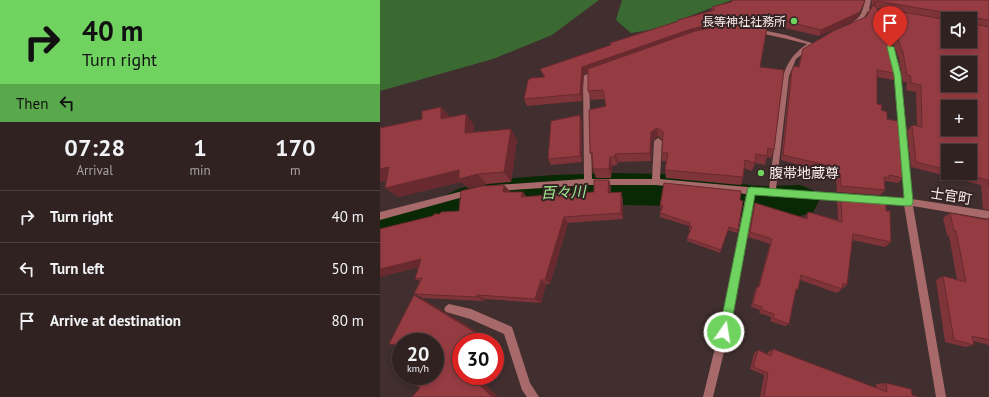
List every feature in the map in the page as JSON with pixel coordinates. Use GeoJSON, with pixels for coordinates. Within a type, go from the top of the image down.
{"type":"FeatureCollection","features":[{"type":"Feature","properties":{"kind":"street"},"geometry":{"type":"LineString","coordinates":[[847,27],[860,21],[866,10],[868,0]]}},
{"type":"Feature","properties":{"kind":"street"},"geometry":{"type":"LineString","coordinates":[[866,10],[878,15],[901,16]]}},
{"type":"Feature","properties":{"kind":"street"},"geometry":{"type":"LineString","coordinates":[[751,30],[814,42],[796,54],[790,61],[786,76],[772,192]]}},
{"type":"Feature","properties":{"kind":"street"},"geometry":{"type":"LineString","coordinates":[[895,58],[898,75],[908,202],[940,397]]}},
{"type":"Feature","properties":{"kind":"street"},"geometry":{"type":"LineString","coordinates":[[588,182],[586,76],[606,68]]}},
{"type":"Feature","properties":{"kind":"street"},"geometry":{"type":"LineString","coordinates":[[656,182],[658,141]]}},
{"type":"Feature","properties":{"kind":"street","name":"士官町"},"geometry":{"type":"LineString","coordinates":[[380,216],[484,189],[588,182],[656,182],[750,198],[772,192],[908,202],[989,215]]}},
{"type":"Feature","properties":{"kind":"street"},"geometry":{"type":"LineString","coordinates":[[708,397],[727,319],[750,198]]}},
{"type":"Feature","properties":{"kind":"street"},"geometry":{"type":"LineString","coordinates":[[449,309],[472,314],[508,331],[526,386],[534,397]]}},
{"type":"Feature","properties":{"kind":"green space"},"geometry":{"type":"Polygon","coordinates":[[[380,0],[599,0],[552,35],[493,59],[380,91],[380,0]]]}},
{"type":"Feature","properties":{"kind":"green space"},"geometry":{"type":"Polygon","coordinates":[[[622,0],[732,0],[656,29],[631,33],[616,20],[622,0]]]}},
{"type":"Feature","properties":{"kind":"building"},"geometry":{"type":"Polygon","coordinates":[[[733,0],[865,0],[860,12],[821,30],[769,17],[768,23],[737,19],[691,29],[582,67],[580,94],[524,99],[528,80],[531,78],[545,77],[540,69],[611,45],[610,43],[679,21],[678,20],[715,10],[712,7],[731,2],[733,0]]]}},
{"type":"Feature","properties":{"kind":"building"},"geometry":{"type":"Polygon","coordinates":[[[874,0],[989,0],[989,20],[977,18],[977,12],[942,12],[877,1],[874,3],[874,0]]]}},
{"type":"Feature","properties":{"kind":"building"},"geometry":{"type":"Polygon","coordinates":[[[873,5],[877,8],[894,53],[898,74],[877,70],[877,104],[882,105],[881,110],[887,112],[887,119],[902,122],[905,159],[902,158],[903,178],[889,175],[889,178],[884,177],[885,190],[841,186],[840,173],[829,171],[830,166],[783,155],[792,70],[794,66],[799,67],[803,49],[833,31],[866,17],[873,5]]]}},
{"type":"Feature","properties":{"kind":"building"},"geometry":{"type":"Polygon","coordinates":[[[886,9],[941,19],[941,48],[977,48],[977,25],[989,27],[989,187],[988,180],[977,177],[977,144],[941,144],[941,168],[916,162],[912,125],[922,127],[921,85],[911,83],[911,76],[907,75],[903,52],[886,9]]]}},
{"type":"Feature","properties":{"kind":"building"},"geometry":{"type":"Polygon","coordinates":[[[737,23],[767,27],[760,67],[784,70],[774,150],[768,148],[767,156],[756,154],[755,163],[745,160],[743,177],[665,170],[668,153],[662,153],[663,132],[657,128],[651,132],[650,153],[615,154],[615,157],[610,157],[609,169],[593,169],[592,152],[590,153],[589,110],[606,106],[603,90],[588,91],[588,69],[695,31],[737,23]]]}},
{"type":"Feature","properties":{"kind":"building"},"geometry":{"type":"Polygon","coordinates":[[[441,107],[441,119],[466,114],[465,133],[511,129],[504,172],[478,174],[459,179],[459,170],[385,188],[389,167],[380,169],[380,128],[422,119],[422,111],[441,107]]]}},
{"type":"Feature","properties":{"kind":"building"},"geometry":{"type":"Polygon","coordinates":[[[580,115],[580,156],[548,159],[551,121],[580,115]]]}},
{"type":"Feature","properties":{"kind":"building"},"geometry":{"type":"Polygon","coordinates":[[[594,180],[609,180],[608,193],[621,192],[621,213],[564,217],[545,280],[541,280],[535,299],[477,295],[477,297],[414,294],[422,278],[415,279],[421,259],[380,269],[380,229],[433,216],[434,214],[440,214],[441,212],[459,211],[461,191],[481,186],[504,185],[503,192],[523,192],[521,197],[594,192],[594,180]]]}},
{"type":"Feature","properties":{"kind":"building"},"geometry":{"type":"Polygon","coordinates":[[[664,183],[741,191],[740,200],[743,201],[738,230],[729,227],[721,250],[687,238],[692,227],[689,226],[690,223],[660,213],[663,206],[660,206],[664,183]]]}},
{"type":"Feature","properties":{"kind":"building"},"geometry":{"type":"Polygon","coordinates":[[[841,196],[886,199],[886,211],[890,211],[891,242],[853,234],[847,285],[843,283],[842,289],[801,275],[798,289],[796,289],[789,324],[773,318],[774,314],[762,310],[762,307],[753,304],[772,239],[750,232],[755,203],[807,219],[808,212],[842,222],[841,196]]]}},
{"type":"Feature","properties":{"kind":"building"},"geometry":{"type":"Polygon","coordinates":[[[950,213],[989,220],[989,340],[972,336],[974,345],[954,340],[943,276],[966,282],[956,231],[954,231],[950,213]]]}},
{"type":"Feature","properties":{"kind":"building"},"geometry":{"type":"Polygon","coordinates":[[[414,295],[476,333],[452,333],[452,385],[480,385],[492,397],[412,397],[420,388],[416,385],[444,385],[444,333],[395,333],[414,295]]]}},
{"type":"Feature","properties":{"kind":"building"},"geometry":{"type":"Polygon","coordinates":[[[773,349],[887,392],[886,383],[911,389],[912,395],[918,397],[764,397],[768,373],[753,367],[758,350],[771,356],[773,349]]]}},
{"type":"Feature","properties":{"kind":"waterway","name":"百々川"},"geometry":{"type":"LineString","coordinates":[[380,233],[435,220],[471,200],[489,196],[553,191],[613,189],[663,190],[763,202],[800,201]]}},
{"type":"Feature","properties":{"kind":"place","name":"長等神社社務所"},"geometry":{"type":"Point","coordinates":[794,21]}},
{"type":"Feature","properties":{"kind":"place","name":"腹帯地蔵尊"},"geometry":{"type":"Point","coordinates":[761,173]}},
{"type":"Feature","properties":{"kind":"route"},"geometry":{"type":"LineString","coordinates":[[724,332],[751,191],[908,202],[898,75],[895,58],[890,47]]}}]}
